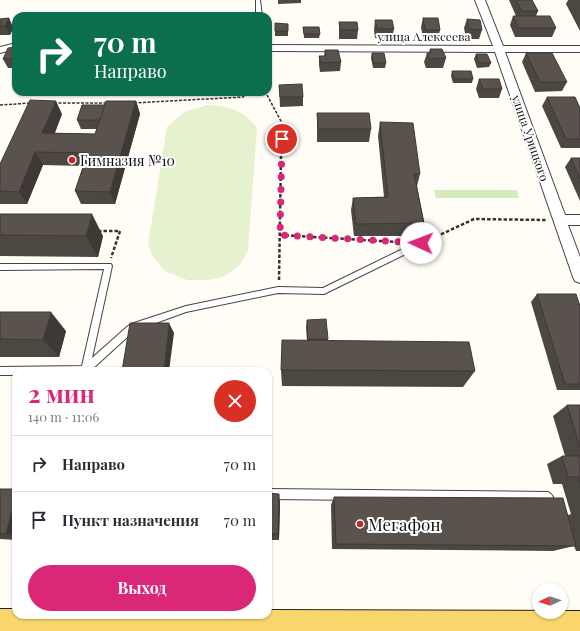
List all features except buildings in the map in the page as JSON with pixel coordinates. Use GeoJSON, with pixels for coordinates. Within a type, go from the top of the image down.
{"type":"FeatureCollection","features":[{"type":"Feature","properties":{"kind":"main road"},"geometry":{"type":"LineString","coordinates":[[19,621],[318,628],[580,626]]}},
{"type":"Feature","properties":{"kind":"street","name":"улица Урицкого"},"geometry":{"type":"LineString","coordinates":[[480,0],[500,49],[580,278]]}},
{"type":"Feature","properties":{"kind":"street"},"geometry":{"type":"LineString","coordinates":[[0,50],[12,47]]}},
{"type":"Feature","properties":{"kind":"street","name":"улица Алексеева"},"geometry":{"type":"LineString","coordinates":[[272,48],[580,49]]}},
{"type":"Feature","properties":{"kind":"street"},"geometry":{"type":"LineString","coordinates":[[559,220],[580,220]]}},
{"type":"Feature","properties":{"kind":"lane"},"geometry":{"type":"LineString","coordinates":[[258,0],[259,12]]}},
{"type":"Feature","properties":{"kind":"lane"},"geometry":{"type":"LineString","coordinates":[[88,367],[131,328],[186,308],[278,290],[324,291],[421,243]]}},
{"type":"Feature","properties":{"kind":"lane"},"geometry":{"type":"LineString","coordinates":[[0,267],[108,266],[86,367]]}},
{"type":"Feature","properties":{"kind":"lane"},"geometry":{"type":"LineString","coordinates":[[0,371],[12,371]]}},
{"type":"Feature","properties":{"kind":"lane"},"geometry":{"type":"LineString","coordinates":[[272,494],[548,497]]}},
{"type":"Feature","properties":{"kind":"path"},"geometry":{"type":"LineString","coordinates":[[127,103],[244,96]]}},
{"type":"Feature","properties":{"kind":"path"},"geometry":{"type":"LineString","coordinates":[[268,96],[282,124],[278,290]]}},
{"type":"Feature","properties":{"kind":"path"},"geometry":{"type":"LineString","coordinates":[[0,105],[37,103]]}},
{"type":"Feature","properties":{"kind":"path"},"geometry":{"type":"LineString","coordinates":[[53,103],[113,103]]}},
{"type":"Feature","properties":{"kind":"path"},"geometry":{"type":"LineString","coordinates":[[280,235],[421,243],[474,219],[559,220]]}},
{"type":"Feature","properties":{"kind":"path"},"geometry":{"type":"LineString","coordinates":[[96,231],[120,231],[108,266]]}},
{"type":"Feature","properties":{"kind":"green space"},"geometry":{"type":"Polygon","coordinates":[[[207,105],[222,106],[235,110],[247,117],[257,128],[248,251],[240,265],[223,277],[208,280],[187,280],[165,271],[153,257],[148,244],[167,127],[184,112],[207,105]]]}},
{"type":"Feature","properties":{"kind":"green space"},"geometry":{"type":"Polygon","coordinates":[[[434,190],[517,190],[519,198],[436,198],[434,190]]]}},
{"type":"Feature","properties":{"kind":"place","name":"Гимназия №10"},"geometry":{"type":"Point","coordinates":[72,160]}},
{"type":"Feature","properties":{"kind":"place","name":"Мегафон"},"geometry":{"type":"Point","coordinates":[360,524]}},
{"type":"Feature","properties":{"kind":"route"},"geometry":{"type":"LineString","coordinates":[[282,139],[280,235],[421,243]]}}]}
